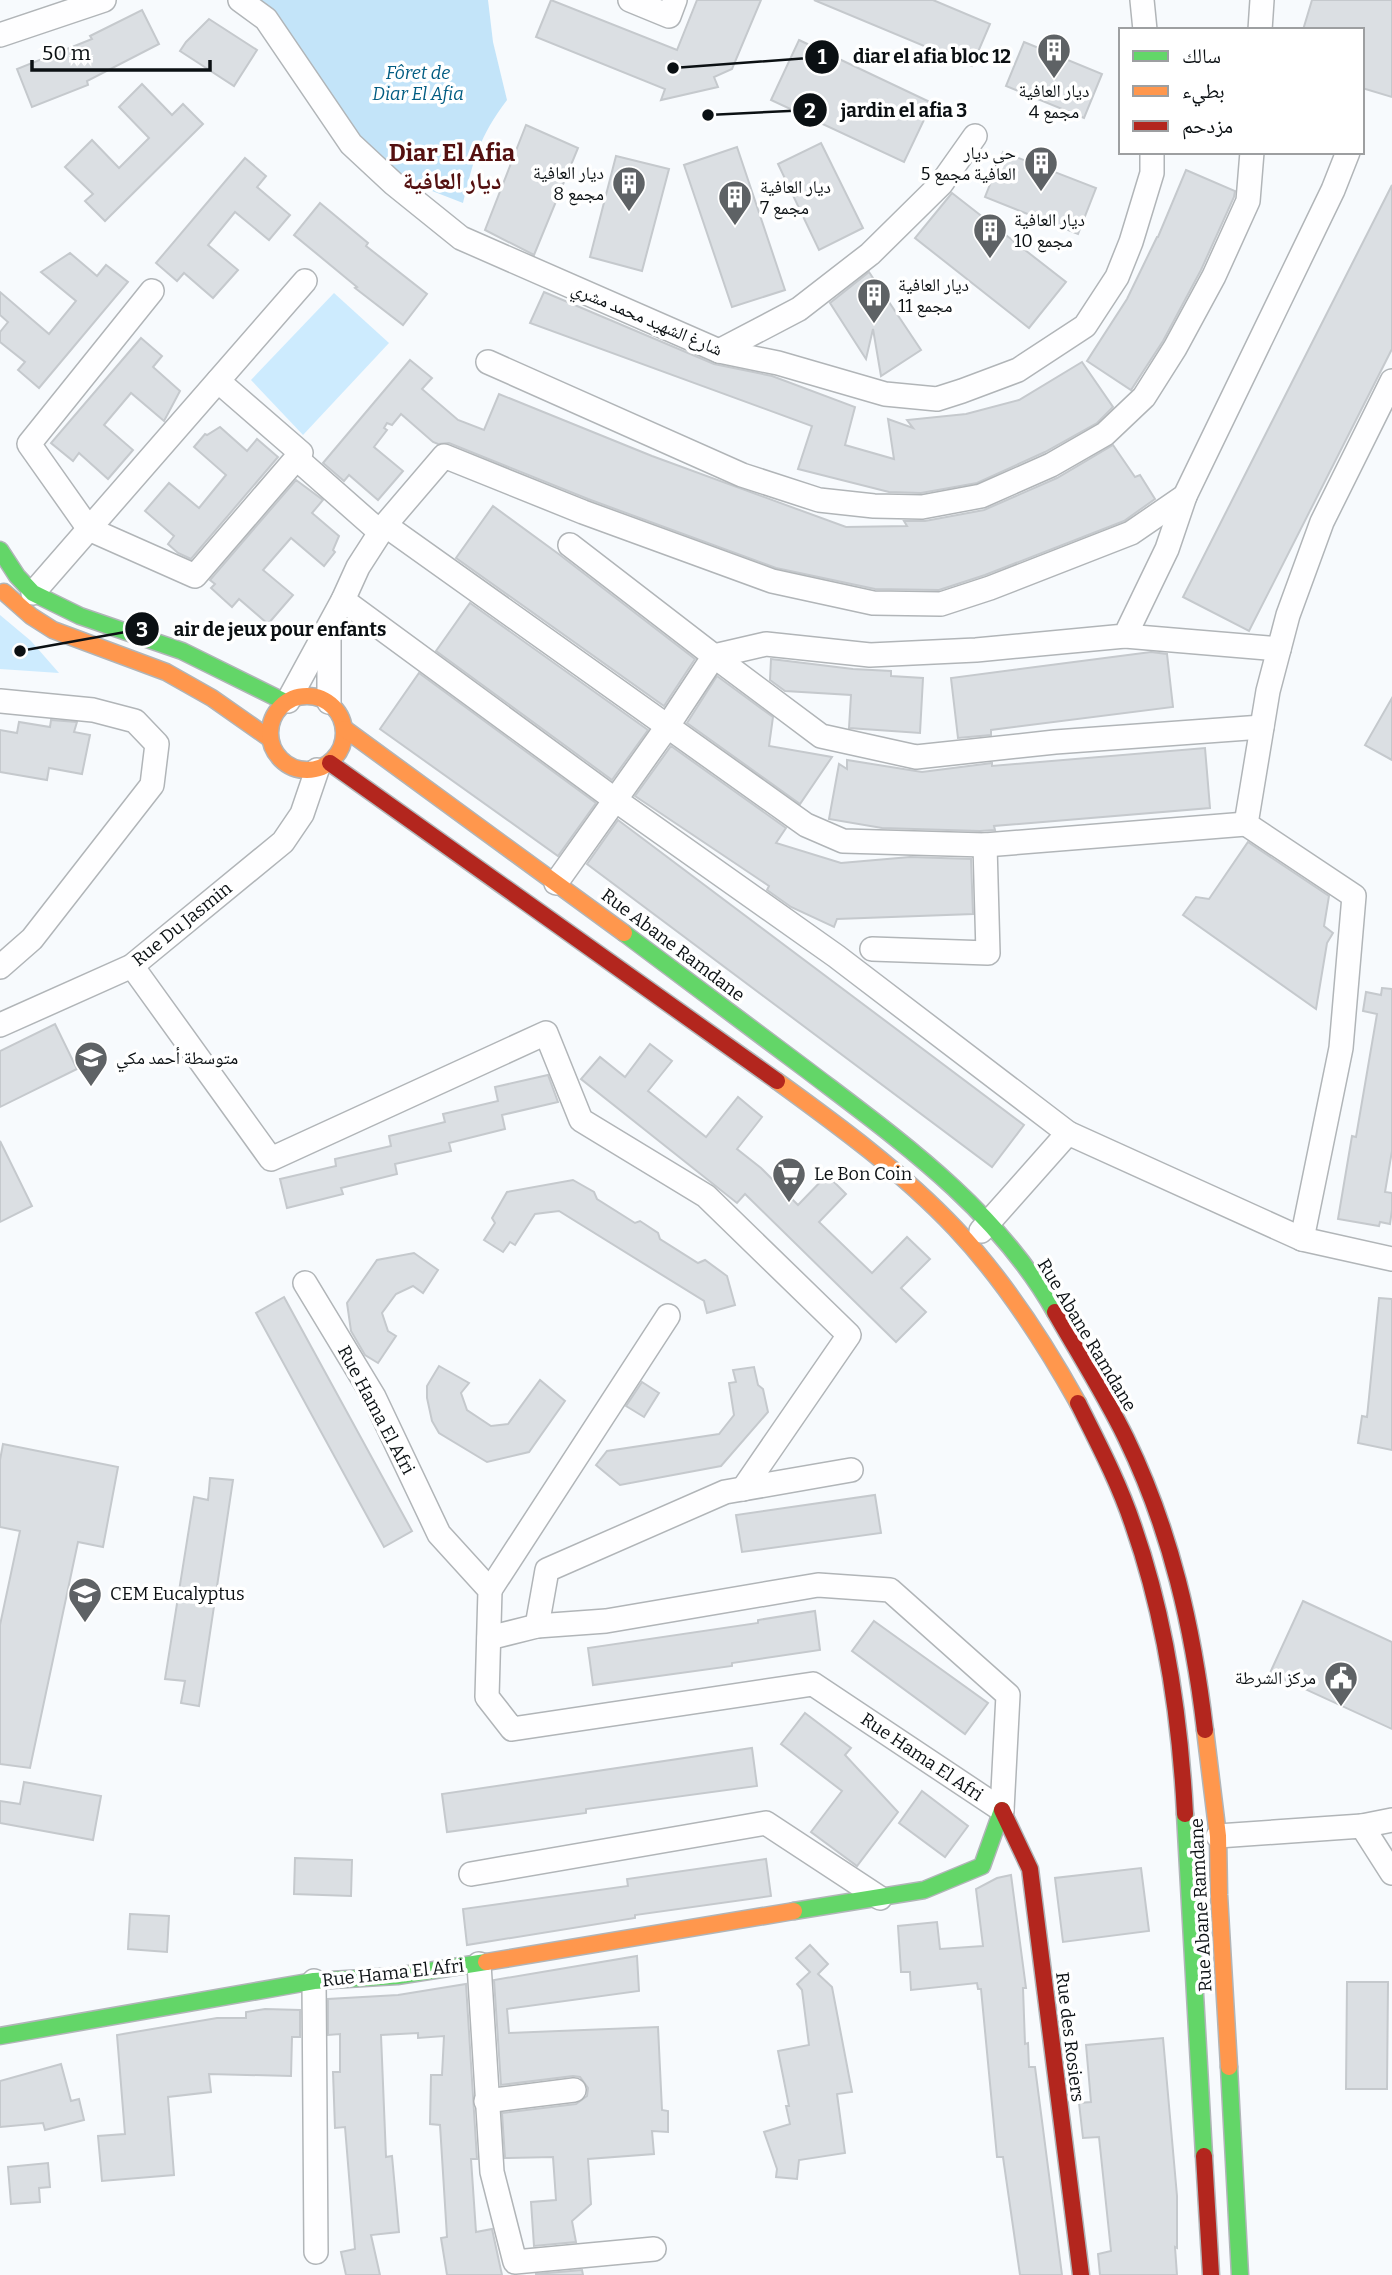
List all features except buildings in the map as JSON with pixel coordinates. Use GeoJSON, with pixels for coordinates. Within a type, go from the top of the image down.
{"type":"FeatureCollection","features":[{"type":"Feature","properties":{"kind":"street"},"geometry":{"type":"LineString","coordinates":[[0,35],[104,0]]}},
{"type":"Feature","properties":{"kind":"street","name":"شارغ الشهيد محمد مشري"},"geometry":{"type":"LineString","coordinates":[[240,0],[266,19],[351,144],[394,184],[461,238],[719,351],[778,363],[885,394],[937,399],[1018,370],[1085,326],[1117,277],[1131,242],[1152,173],[1152,154]]}},
{"type":"Feature","properties":{"kind":"street"},"geometry":{"type":"LineString","coordinates":[[630,0],[669,16],[675,0]]}},
{"type":"Feature","properties":{"kind":"street"},"geometry":{"type":"LineString","coordinates":[[1142,0],[1145,28]]}},
{"type":"Feature","properties":{"kind":"street"},"geometry":{"type":"LineString","coordinates":[[1260,28],[1262,0]]}},
{"type":"Feature","properties":{"kind":"street"},"geometry":{"type":"LineString","coordinates":[[719,351],[799,309],[870,254],[941,184],[975,136]]}},
{"type":"Feature","properties":{"kind":"street"},"geometry":{"type":"LineString","coordinates":[[488,362],[742,475],[819,499],[874,506],[922,507],[981,496],[1051,465],[1105,434],[1144,397],[1175,348],[1214,276],[1248,201],[1252,154]]}},
{"type":"Feature","properties":{"kind":"street"},"geometry":{"type":"LineString","coordinates":[[1125,636],[1167,549],[1185,496],[1327,202],[1347,154]]}},
{"type":"Feature","properties":{"kind":"street"},"geometry":{"type":"LineString","coordinates":[[33,593],[305,281]]}},
{"type":"Feature","properties":{"kind":"street"},"geometry":{"type":"LineString","coordinates":[[152,291],[29,444],[89,528],[195,576],[301,453],[218,381]]}},
{"type":"Feature","properties":{"kind":"street"},"geometry":{"type":"LineString","coordinates":[[1247,824],[1268,691],[1288,615],[1322,522],[1392,381]]}},
{"type":"Feature","properties":{"kind":"street"},"geometry":{"type":"LineString","coordinates":[[0,550],[17,576],[33,593],[80,615],[182,651],[286,702],[301,696],[316,696],[328,702],[339,714],[345,729],[344,742],[338,754],[324,767],[301,771],[286,765],[275,754],[269,738],[272,718],[286,702],[343,600],[358,566],[382,529],[444,456],[583,512],[772,581],[873,603],[941,604],[990,589],[1131,533],[1185,496]]}},
{"type":"Feature","properties":{"kind":"street"},"geometry":{"type":"LineString","coordinates":[[296,458],[382,529],[806,825],[843,841],[985,845],[1247,824],[1354,896],[1341,1048],[1302,1239]]}},
{"type":"Feature","properties":{"kind":"street"},"geometry":{"type":"LineString","coordinates":[[570,545],[821,736],[916,757],[1055,742],[1262,727]]}},
{"type":"Feature","properties":{"kind":"street"},"geometry":{"type":"LineString","coordinates":[[0,587],[19,608],[41,624],[153,666],[233,713],[269,738]]}},
{"type":"Feature","properties":{"kind":"street"},"geometry":{"type":"LineString","coordinates":[[343,600],[614,799],[836,956],[1068,1133],[1302,1239],[1392,1259]]}},
{"type":"Feature","properties":{"kind":"street"},"geometry":{"type":"LineString","coordinates":[[328,702],[329,625]]}},
{"type":"Feature","properties":{"kind":"street"},"geometry":{"type":"LineString","coordinates":[[556,883],[714,656],[766,644],[870,655],[976,650],[1125,636],[1279,649]]}},
{"type":"Feature","properties":{"kind":"street"},"geometry":{"type":"LineString","coordinates":[[0,701],[93,710],[135,721],[157,744],[152,785],[32,939],[0,967]]}},
{"type":"Feature","properties":{"kind":"street","name":"Rue Abane Ramdane"},"geometry":{"type":"LineString","coordinates":[[345,729],[872,1119],[944,1177],[989,1222],[1049,1301],[1126,1438],[1155,1508],[1181,1586],[1198,1668],[1218,1836],[1240,2275]]}},
{"type":"Feature","properties":{"kind":"street"},"geometry":{"type":"LineString","coordinates":[[324,767],[548,915],[872,1151],[931,1203],[970,1244],[1017,1304],[1054,1359],[1114,1475],[1137,1537],[1158,1616],[1172,1690],[1183,1770],[1211,2275]]}},
{"type":"Feature","properties":{"kind":"street","name":"Rue Du Jasmin"},"geometry":{"type":"LineString","coordinates":[[0,1025],[132,966],[283,842],[302,814],[324,767]]}},
{"type":"Feature","properties":{"kind":"street"},"geometry":{"type":"LineString","coordinates":[[872,949],[988,953],[985,845]]}},
{"type":"Feature","properties":{"kind":"street"},"geometry":{"type":"LineString","coordinates":[[132,966],[271,1159],[546,1033],[581,1120],[706,1196],[849,1335],[743,1489]]}},
{"type":"Feature","properties":{"kind":"street"},"geometry":{"type":"LineString","coordinates":[[970,1244],[1068,1133]]}},
{"type":"Feature","properties":{"kind":"street","name":"Rue Hama El Afri"},"geometry":{"type":"LineString","coordinates":[[0,2036],[314,1981],[397,1976],[479,1964],[924,1891],[982,1866],[1002,1810],[813,1684],[512,1729],[487,1697],[490,1590],[439,1534],[374,1397],[305,1283]]}},
{"type":"Feature","properties":{"kind":"street"},"geometry":{"type":"LineString","coordinates":[[490,1590],[668,1316]]}},
{"type":"Feature","properties":{"kind":"street"},"geometry":{"type":"LineString","coordinates":[[537,1626],[547,1570],[725,1492],[852,1470]]}},
{"type":"Feature","properties":{"kind":"street"},"geometry":{"type":"LineString","coordinates":[[489,1638],[537,1626],[606,1621],[818,1585],[890,1590],[1008,1695],[1002,1810]]}},
{"type":"Feature","properties":{"kind":"street","name":"Rue des Rosiers"},"geometry":{"type":"LineString","coordinates":[[1002,1810],[1030,1869],[1081,2275]]}},
{"type":"Feature","properties":{"kind":"street"},"geometry":{"type":"LineString","coordinates":[[1218,1836],[1362,1826],[1392,1820]]}},
{"type":"Feature","properties":{"kind":"street"},"geometry":{"type":"LineString","coordinates":[[471,1874],[765,1823],[880,1898]]}},
{"type":"Feature","properties":{"kind":"street"},"geometry":{"type":"LineString","coordinates":[[1362,1826],[1392,1872]]}},
{"type":"Feature","properties":{"kind":"street"},"geometry":{"type":"LineString","coordinates":[[479,1964],[492,2172],[515,2262],[654,2249]]}},
{"type":"Feature","properties":{"kind":"street"},"geometry":{"type":"LineString","coordinates":[[314,1981],[316,2252]]}},
{"type":"Feature","properties":{"kind":"street"},"geometry":{"type":"LineString","coordinates":[[486,2101],[574,2090]]}},
{"type":"Feature","properties":{"kind":"shaded area"},"geometry":{"type":"Polygon","coordinates":[[[334,293],[389,343],[303,435],[251,380],[334,293]]]}},
{"type":"Feature","properties":{"kind":"shaded area"},"geometry":{"type":"Polygon","coordinates":[[[0,615],[31,641],[59,673],[0,669],[0,615]]]}},
{"type":"Feature","properties":{"kind":"green space","name":"Fôret de Diar El Afia"},"geometry":{"type":"Polygon","coordinates":[[[255,0],[488,0],[493,42],[507,100],[479,149],[463,203],[391,175],[338,116],[255,0]]]}},
{"type":"Feature","properties":{"kind":"traffic: fast"},"geometry":{"type":"LineString","coordinates":[[0,550],[17,576],[33,593],[80,616],[182,651],[285,702]]}},
{"type":"Feature","properties":{"kind":"traffic: fast"},"geometry":{"type":"LineString","coordinates":[[624,933],[876,1123],[944,1179],[1005,1241],[1055,1312]]}},
{"type":"Feature","properties":{"kind":"traffic: fast"},"geometry":{"type":"LineString","coordinates":[[794,1911],[924,1890],[982,1866],[1002,1810]]}},
{"type":"Feature","properties":{"kind":"traffic: fast"},"geometry":{"type":"LineString","coordinates":[[1185,1814],[1204,2156]]}},
{"type":"Feature","properties":{"kind":"traffic: fast"},"geometry":{"type":"LineString","coordinates":[[0,2036],[314,1981],[397,1976],[486,1962]]}},
{"type":"Feature","properties":{"kind":"traffic: fast"},"geometry":{"type":"LineString","coordinates":[[1229,2067],[1240,2275]]}},
{"type":"Feature","properties":{"kind":"traffic: slow"},"geometry":{"type":"LineString","coordinates":[[4,592],[31,616],[53,630],[166,672],[212,698],[269,738]]}},
{"type":"Feature","properties":{"kind":"traffic: slow"},"geometry":{"type":"LineString","coordinates":[[300,696],[314,696],[328,702],[338,712],[344,733],[342,747],[328,764],[314,770],[300,770],[286,764],[276,754],[270,740],[270,726],[276,712],[286,702],[300,696]]}},
{"type":"Feature","properties":{"kind":"traffic: slow"},"geometry":{"type":"LineString","coordinates":[[345,729],[624,933]]}},
{"type":"Feature","properties":{"kind":"traffic: slow"},"geometry":{"type":"LineString","coordinates":[[777,1081],[892,1169],[955,1228],[990,1268],[1022,1311],[1078,1403]]}},
{"type":"Feature","properties":{"kind":"traffic: slow"},"geometry":{"type":"LineString","coordinates":[[1205,1730],[1218,1836],[1229,2067]]}},
{"type":"Feature","properties":{"kind":"traffic: slow"},"geometry":{"type":"LineString","coordinates":[[486,1962],[794,1911]]}},
{"type":"Feature","properties":{"kind":"traffic: jam"},"geometry":{"type":"LineString","coordinates":[[330,763],[777,1081]]}},
{"type":"Feature","properties":{"kind":"traffic: jam"},"geometry":{"type":"LineString","coordinates":[[1055,1312],[1118,1422],[1156,1509],[1187,1617],[1205,1730]]}},
{"type":"Feature","properties":{"kind":"traffic: jam"},"geometry":{"type":"LineString","coordinates":[[1078,1403],[1121,1494],[1154,1595],[1175,1704],[1185,1814]]}},
{"type":"Feature","properties":{"kind":"traffic: jam"},"geometry":{"type":"LineString","coordinates":[[1002,1810],[1030,1869],[1081,2275]]}},
{"type":"Feature","properties":{"kind":"traffic: jam"},"geometry":{"type":"LineString","coordinates":[[1204,2156],[1211,2275]]}},
{"type":"Feature","properties":{"kind":"place","name":"diar el afia bloc 12"},"geometry":{"type":"Point","coordinates":[673,68]}},
{"type":"Feature","properties":{"kind":"place","name":"ديار العافية مجمع 4"},"geometry":{"type":"Point","coordinates":[1054,80]}},
{"type":"Feature","properties":{"kind":"place","name":"jardin el afia 3"},"geometry":{"type":"Point","coordinates":[708,115]}},
{"type":"Feature","properties":{"kind":"place","name":"حي ديار العافية مجمع 5"},"geometry":{"type":"Point","coordinates":[1041,193]}},
{"type":"Feature","properties":{"kind":"place","name":"ديار العافية مجمع 8"},"geometry":{"type":"Point","coordinates":[629,213]}},
{"type":"Feature","properties":{"kind":"place","name":"ديار العافية مجمع 7"},"geometry":{"type":"Point","coordinates":[735,227]}},
{"type":"Feature","properties":{"kind":"place","name":"ديار العافية مجمع 10"},"geometry":{"type":"Point","coordinates":[990,260]}},
{"type":"Feature","properties":{"kind":"place","name":"ديار العافية مجمع 11"},"geometry":{"type":"Point","coordinates":[874,325]}},
{"type":"Feature","properties":{"kind":"place","name":"air de jeux pour enfants"},"geometry":{"type":"Point","coordinates":[20,651]}},
{"type":"Feature","properties":{"kind":"place","name":"متوسطة أحمد مكي"},"geometry":{"type":"Point","coordinates":[91,1088]}},
{"type":"Feature","properties":{"kind":"place","name":"Le Bon Coin"},"geometry":{"type":"Point","coordinates":[789,1204]}},
{"type":"Feature","properties":{"kind":"place","name":"CEM Eucalyptus"},"geometry":{"type":"Point","coordinates":[85,1624]}},
{"type":"Feature","properties":{"kind":"place","name":"مركز الشرطة"},"geometry":{"type":"Point","coordinates":[1341,1708]}},
{"type":"Feature","properties":{"kind":"district","name":"Diar El Afia ديار العافية"},"geometry":{"type":"Point","coordinates":[452,167]}}]}
